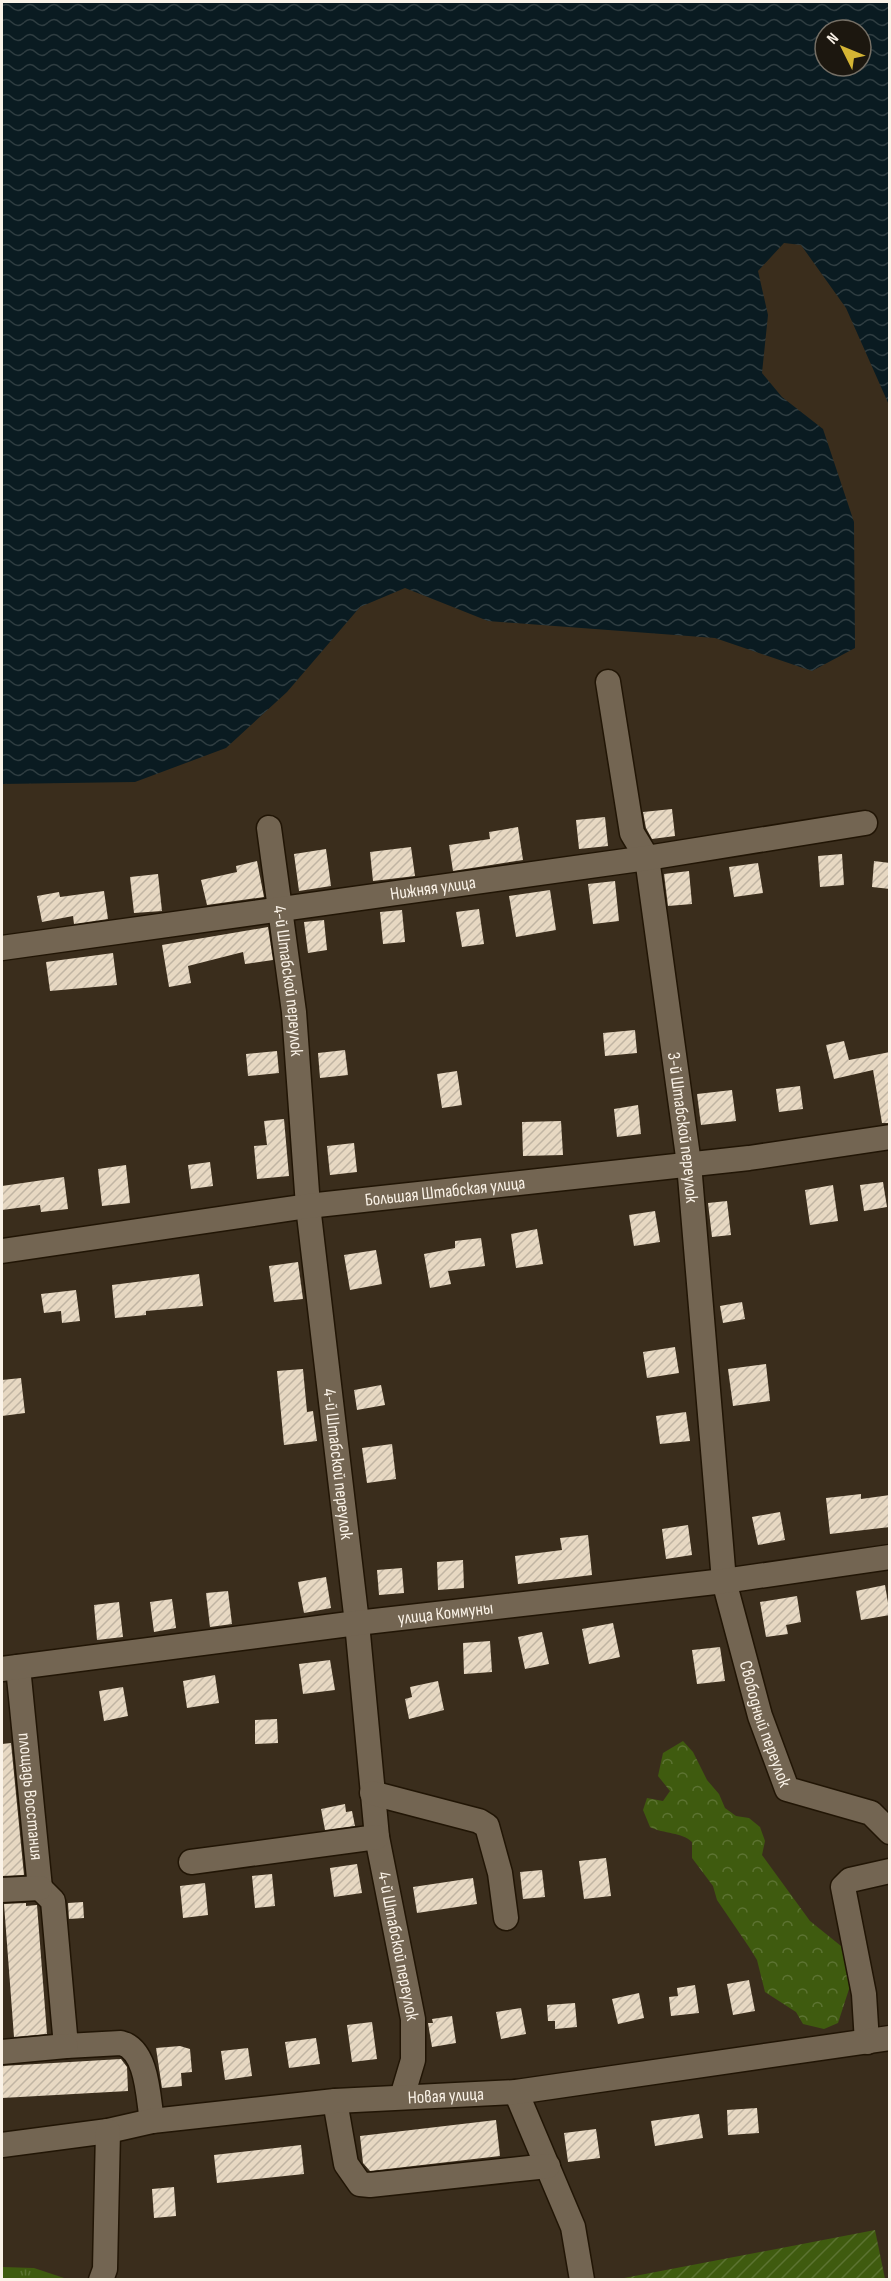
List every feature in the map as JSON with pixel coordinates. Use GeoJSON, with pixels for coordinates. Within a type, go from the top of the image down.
{"type":"FeatureCollection","features":[{"type":"Feature","properties":{"kind":"street","name":"3-й Штабской переулок"},"geometry":{"type":"LineString","coordinates":[[608,682],[632,833],[647,858],[689,1164],[724,1581]]}},
{"type":"Feature","properties":{"kind":"street","name":"Нижняя улица"},"geometry":{"type":"LineString","coordinates":[[2,948],[281,907],[647,858],[865,823]]}},
{"type":"Feature","properties":{"kind":"street","name":"4-й Штабской переулок"},"geometry":{"type":"LineString","coordinates":[[269,828],[294,1012],[308,1206],[357,1623],[377,1838],[413,2019],[413,2060],[402,2097]]}},
{"type":"Feature","properties":{"kind":"street","name":"Большая Штабская улица"},"geometry":{"type":"LineString","coordinates":[[2,1251],[308,1206],[750,1158],[890,1137]]}},
{"type":"Feature","properties":{"kind":"street","name":"улица Коммуны"},"geometry":{"type":"LineString","coordinates":[[10,1668],[357,1623],[724,1581],[890,1557]]}},
{"type":"Feature","properties":{"kind":"street","name":"Свободный переулок"},"geometry":{"type":"LineString","coordinates":[[724,1581],[760,1716],[787,1790],[871,1813],[890,1832]]}},
{"type":"Feature","properties":{"kind":"street","name":"площадь Восстания"},"geometry":{"type":"LineString","coordinates":[[2,1890],[40,1888],[10,1668]]}},
{"type":"Feature","properties":{"kind":"street"},"geometry":{"type":"LineString","coordinates":[[372,1793],[479,1821],[487,1826],[500,1873],[506,1918]]}},
{"type":"Feature","properties":{"kind":"street"},"geometry":{"type":"LineString","coordinates":[[191,1862],[377,1838]]}},
{"type":"Feature","properties":{"kind":"street"},"geometry":{"type":"LineString","coordinates":[[878,2040],[864,1994],[843,1887],[850,1880],[890,1870]]}},
{"type":"Feature","properties":{"kind":"street"},"geometry":{"type":"LineString","coordinates":[[40,1888],[53,1901],[66,2046]]}},
{"type":"Feature","properties":{"kind":"street","name":"Новая улица"},"geometry":{"type":"LineString","coordinates":[[2,2145],[108,2131],[152,2121],[335,2101],[516,2092],[878,2040]]}},
{"type":"Feature","properties":{"kind":"street"},"geometry":{"type":"LineString","coordinates":[[2,2052],[66,2046],[121,2043],[128,2045],[141,2062],[152,2121]]}},
{"type":"Feature","properties":{"kind":"street"},"geometry":{"type":"LineString","coordinates":[[516,2092],[573,2227],[582,2280]]}},
{"type":"Feature","properties":{"kind":"street"},"geometry":{"type":"LineString","coordinates":[[335,2101],[346,2164],[360,2184],[370,2185],[548,2166]]}},
{"type":"Feature","properties":{"kind":"street"},"geometry":{"type":"LineString","coordinates":[[101,2280],[105,2269],[108,2131]]}},
{"type":"Feature","properties":{"kind":"green space"},"geometry":{"type":"Polygon","coordinates":[[[683,1741],[693,1752],[725,1808],[736,1816],[749,1818],[760,1827],[765,1841],[762,1855],[810,1921],[841,1946],[851,1983],[838,2023],[824,2029],[803,2024],[796,2012],[765,1992],[757,1960],[717,1900],[713,1886],[692,1858],[692,1842],[683,1836],[650,1827],[643,1810],[647,1798],[663,1801],[670,1791],[658,1776],[663,1753],[683,1741]]]}},
{"type":"Feature","properties":{"kind":"green space"},"geometry":{"type":"Polygon","coordinates":[[[875,2230],[885,2279],[619,2279],[875,2230]]]}},
{"type":"Feature","properties":{"kind":"green space"},"geometry":{"type":"Polygon","coordinates":[[[2,2267],[34,2268],[67,2279],[2,2279],[2,2267]]]}},
{"type":"Feature","properties":{"kind":"water"},"geometry":{"type":"Polygon","coordinates":[[[2,2],[889,2],[889,405],[846,308],[801,245],[784,243],[758,271],[768,315],[762,373],[782,397],[823,429],[854,522],[855,648],[812,671],[715,638],[488,621],[405,588],[360,607],[287,692],[226,748],[135,782],[2,784],[2,2]]]}},
{"type":"Feature","properties":{"kind":"building"},"geometry":{"type":"Polygon","coordinates":[[[672,809],[675,836],[652,839],[646,828],[643,812],[672,809]]]}},
{"type":"Feature","properties":{"kind":"building"},"geometry":{"type":"Polygon","coordinates":[[[605,817],[608,846],[579,849],[576,820],[605,817]]]}},
{"type":"Feature","properties":{"kind":"building"},"geometry":{"type":"Polygon","coordinates":[[[518,827],[523,860],[453,871],[449,845],[490,839],[489,832],[518,827]]]}},
{"type":"Feature","properties":{"kind":"building"},"geometry":{"type":"Polygon","coordinates":[[[411,847],[415,876],[373,881],[370,852],[411,847]]]}},
{"type":"Feature","properties":{"kind":"building"},"geometry":{"type":"Polygon","coordinates":[[[326,849],[331,886],[299,891],[294,854],[326,849]]]}},
{"type":"Feature","properties":{"kind":"building"},"geometry":{"type":"Polygon","coordinates":[[[842,854],[844,885],[820,887],[818,856],[842,854]]]}},
{"type":"Feature","properties":{"kind":"building"},"geometry":{"type":"Polygon","coordinates":[[[257,861],[264,897],[207,905],[201,880],[237,872],[236,866],[257,861]]]}},
{"type":"Feature","properties":{"kind":"building"},"geometry":{"type":"Polygon","coordinates":[[[874,861],[890,863],[890,889],[872,887],[874,861]]]}},
{"type":"Feature","properties":{"kind":"building"},"geometry":{"type":"Polygon","coordinates":[[[758,863],[763,893],[734,897],[729,867],[758,863]]]}},
{"type":"Feature","properties":{"kind":"building"},"geometry":{"type":"Polygon","coordinates":[[[689,871],[692,904],[668,906],[664,874],[689,871]]]}},
{"type":"Feature","properties":{"kind":"building"},"geometry":{"type":"Polygon","coordinates":[[[158,874],[162,911],[134,913],[130,877],[158,874]]]}},
{"type":"Feature","properties":{"kind":"building"},"geometry":{"type":"Polygon","coordinates":[[[615,881],[619,921],[593,924],[588,884],[615,881]]]}},
{"type":"Feature","properties":{"kind":"building"},"geometry":{"type":"Polygon","coordinates":[[[550,890],[556,930],[516,937],[509,896],[550,890]]]}},
{"type":"Feature","properties":{"kind":"building"},"geometry":{"type":"Polygon","coordinates":[[[104,891],[108,919],[74,924],[73,916],[42,922],[37,896],[59,892],[60,897],[104,891]]]}},
{"type":"Feature","properties":{"kind":"building"},"geometry":{"type":"Polygon","coordinates":[[[479,909],[484,944],[462,947],[456,912],[479,909]]]}},
{"type":"Feature","properties":{"kind":"building"},"geometry":{"type":"Polygon","coordinates":[[[402,910],[405,942],[383,944],[380,912],[402,910]]]}},
{"type":"Feature","properties":{"kind":"building"},"geometry":{"type":"Polygon","coordinates":[[[324,920],[327,950],[308,953],[304,922],[324,920]]]}},
{"type":"Feature","properties":{"kind":"building"},"geometry":{"type":"Polygon","coordinates":[[[268,927],[273,960],[245,964],[243,952],[188,966],[191,983],[169,987],[162,945],[268,927]]]}},
{"type":"Feature","properties":{"kind":"building"},"geometry":{"type":"Polygon","coordinates":[[[113,953],[117,985],[50,991],[46,962],[113,953]]]}},
{"type":"Feature","properties":{"kind":"building"},"geometry":{"type":"Polygon","coordinates":[[[635,1030],[637,1053],[605,1056],[603,1033],[635,1030]]]}},
{"type":"Feature","properties":{"kind":"building"},"geometry":{"type":"Polygon","coordinates":[[[844,1041],[849,1060],[890,1052],[890,1123],[882,1123],[873,1070],[834,1079],[826,1045],[844,1041]]]}},
{"type":"Feature","properties":{"kind":"building"},"geometry":{"type":"Polygon","coordinates":[[[345,1050],[348,1075],[320,1078],[318,1053],[345,1050]]]}},
{"type":"Feature","properties":{"kind":"building"},"geometry":{"type":"Polygon","coordinates":[[[277,1051],[279,1073],[248,1076],[246,1054],[277,1051]]]}},
{"type":"Feature","properties":{"kind":"building"},"geometry":{"type":"Polygon","coordinates":[[[457,1071],[462,1105],[442,1108],[437,1074],[457,1071]]]}},
{"type":"Feature","properties":{"kind":"building"},"geometry":{"type":"Polygon","coordinates":[[[800,1086],[803,1109],[779,1112],[776,1089],[800,1086]]]}},
{"type":"Feature","properties":{"kind":"building"},"geometry":{"type":"Polygon","coordinates":[[[732,1090],[736,1121],[701,1125],[697,1094],[732,1090]]]}},
{"type":"Feature","properties":{"kind":"building"},"geometry":{"type":"Polygon","coordinates":[[[638,1105],[641,1134],[617,1137],[614,1109],[638,1105]]]}},
{"type":"Feature","properties":{"kind":"building"},"geometry":{"type":"Polygon","coordinates":[[[284,1119],[289,1176],[257,1179],[254,1146],[267,1145],[264,1121],[284,1119]]]}},
{"type":"Feature","properties":{"kind":"building"},"geometry":{"type":"Polygon","coordinates":[[[561,1121],[563,1155],[523,1156],[522,1122],[561,1121]]]}},
{"type":"Feature","properties":{"kind":"building"},"geometry":{"type":"Polygon","coordinates":[[[354,1143],[357,1172],[330,1175],[327,1146],[354,1143]]]}},
{"type":"Feature","properties":{"kind":"building"},"geometry":{"type":"Polygon","coordinates":[[[210,1162],[213,1186],[191,1189],[188,1165],[210,1162]]]}},
{"type":"Feature","properties":{"kind":"building"},"geometry":{"type":"Polygon","coordinates":[[[126,1165],[130,1203],[102,1206],[98,1169],[126,1165]]]}},
{"type":"Feature","properties":{"kind":"building"},"geometry":{"type":"Polygon","coordinates":[[[64,1177],[68,1209],[41,1212],[40,1205],[2,1210],[2,1186],[64,1177]]]}},
{"type":"Feature","properties":{"kind":"building"},"geometry":{"type":"Polygon","coordinates":[[[883,1182],[887,1207],[864,1211],[860,1185],[883,1182]]]}},
{"type":"Feature","properties":{"kind":"building"},"geometry":{"type":"Polygon","coordinates":[[[833,1185],[838,1221],[810,1225],[805,1190],[833,1185]]]}},
{"type":"Feature","properties":{"kind":"building"},"geometry":{"type":"Polygon","coordinates":[[[727,1201],[731,1235],[712,1237],[708,1203],[727,1201]]]}},
{"type":"Feature","properties":{"kind":"building"},"geometry":{"type":"Polygon","coordinates":[[[655,1211],[660,1242],[634,1246],[629,1215],[655,1211]]]}},
{"type":"Feature","properties":{"kind":"building"},"geometry":{"type":"Polygon","coordinates":[[[537,1229],[543,1264],[516,1268],[511,1234],[537,1229]]]}},
{"type":"Feature","properties":{"kind":"building"},"geometry":{"type":"Polygon","coordinates":[[[481,1238],[485,1266],[448,1271],[451,1284],[430,1288],[424,1254],[455,1248],[455,1241],[481,1238]]]}},
{"type":"Feature","properties":{"kind":"building"},"geometry":{"type":"Polygon","coordinates":[[[376,1250],[382,1284],[350,1290],[344,1255],[376,1250]]]}},
{"type":"Feature","properties":{"kind":"building"},"geometry":{"type":"Polygon","coordinates":[[[298,1262],[303,1299],[274,1302],[269,1266],[298,1262]]]}},
{"type":"Feature","properties":{"kind":"building"},"geometry":{"type":"Polygon","coordinates":[[[199,1274],[203,1306],[146,1311],[146,1315],[115,1318],[112,1285],[199,1274]]]}},
{"type":"Feature","properties":{"kind":"building"},"geometry":{"type":"Polygon","coordinates":[[[76,1290],[80,1321],[62,1323],[61,1311],[44,1313],[41,1294],[76,1290]]]}},
{"type":"Feature","properties":{"kind":"building"},"geometry":{"type":"Polygon","coordinates":[[[742,1302],[745,1319],[723,1323],[720,1306],[742,1302]]]}},
{"type":"Feature","properties":{"kind":"building"},"geometry":{"type":"Polygon","coordinates":[[[675,1347],[679,1373],[647,1378],[643,1352],[675,1347]]]}},
{"type":"Feature","properties":{"kind":"building"},"geometry":{"type":"Polygon","coordinates":[[[766,1364],[770,1401],[733,1406],[728,1369],[766,1364]]]}},
{"type":"Feature","properties":{"kind":"building"},"geometry":{"type":"Polygon","coordinates":[[[303,1369],[307,1412],[313,1411],[317,1441],[284,1445],[277,1371],[303,1369]]]}},
{"type":"Feature","properties":{"kind":"building"},"geometry":{"type":"Polygon","coordinates":[[[21,1378],[25,1413],[2,1416],[2,1380],[21,1378]]]}},
{"type":"Feature","properties":{"kind":"building"},"geometry":{"type":"Polygon","coordinates":[[[381,1385],[385,1405],[357,1410],[354,1390],[381,1385]]]}},
{"type":"Feature","properties":{"kind":"building"},"geometry":{"type":"Polygon","coordinates":[[[686,1412],[690,1441],[660,1444],[656,1416],[686,1412]]]}},
{"type":"Feature","properties":{"kind":"building"},"geometry":{"type":"Polygon","coordinates":[[[392,1444],[396,1479],[367,1483],[362,1448],[392,1444]]]}},
{"type":"Feature","properties":{"kind":"building"},"geometry":{"type":"Polygon","coordinates":[[[861,1494],[861,1499],[890,1495],[890,1527],[830,1534],[826,1498],[861,1494]]]}},
{"type":"Feature","properties":{"kind":"building"},"geometry":{"type":"Polygon","coordinates":[[[780,1512],[785,1540],[758,1545],[752,1517],[780,1512]]]}},
{"type":"Feature","properties":{"kind":"building"},"geometry":{"type":"Polygon","coordinates":[[[688,1525],[692,1555],[666,1559],[662,1529],[688,1525]]]}},
{"type":"Feature","properties":{"kind":"building"},"geometry":{"type":"Polygon","coordinates":[[[588,1535],[592,1575],[518,1584],[515,1556],[562,1550],[560,1538],[588,1535]]]}},
{"type":"Feature","properties":{"kind":"building"},"geometry":{"type":"Polygon","coordinates":[[[463,1560],[464,1588],[438,1590],[437,1562],[463,1560]]]}},
{"type":"Feature","properties":{"kind":"building"},"geometry":{"type":"Polygon","coordinates":[[[402,1568],[404,1593],[379,1595],[377,1570],[402,1568]]]}},
{"type":"Feature","properties":{"kind":"building"},"geometry":{"type":"Polygon","coordinates":[[[326,1577],[331,1608],[304,1613],[298,1582],[326,1577]]]}},
{"type":"Feature","properties":{"kind":"building"},"geometry":{"type":"Polygon","coordinates":[[[885,1585],[890,1615],[861,1620],[856,1591],[885,1585]]]}},
{"type":"Feature","properties":{"kind":"building"},"geometry":{"type":"Polygon","coordinates":[[[228,1591],[232,1624],[210,1627],[206,1593],[228,1591]]]}},
{"type":"Feature","properties":{"kind":"building"},"geometry":{"type":"Polygon","coordinates":[[[797,1596],[801,1622],[786,1625],[788,1634],[766,1637],[760,1602],[797,1596]]]}},
{"type":"Feature","properties":{"kind":"building"},"geometry":{"type":"Polygon","coordinates":[[[172,1599],[176,1628],[154,1632],[150,1602],[172,1599]]]}},
{"type":"Feature","properties":{"kind":"building"},"geometry":{"type":"Polygon","coordinates":[[[119,1602],[123,1637],[97,1640],[94,1605],[119,1602]]]}},
{"type":"Feature","properties":{"kind":"building"},"geometry":{"type":"Polygon","coordinates":[[[613,1623],[620,1657],[589,1664],[582,1629],[613,1623]]]}},
{"type":"Feature","properties":{"kind":"building"},"geometry":{"type":"Polygon","coordinates":[[[542,1632],[549,1664],[525,1669],[518,1637],[542,1632]]]}},
{"type":"Feature","properties":{"kind":"building"},"geometry":{"type":"Polygon","coordinates":[[[490,1641],[492,1672],[464,1674],[463,1643],[490,1641]]]}},
{"type":"Feature","properties":{"kind":"building"},"geometry":{"type":"Polygon","coordinates":[[[720,1647],[725,1681],[697,1684],[692,1650],[720,1647]]]}},
{"type":"Feature","properties":{"kind":"building"},"geometry":{"type":"Polygon","coordinates":[[[330,1660],[335,1690],[303,1694],[299,1664],[330,1660]]]}},
{"type":"Feature","properties":{"kind":"building"},"geometry":{"type":"Polygon","coordinates":[[[215,1675],[219,1703],[187,1708],[183,1681],[215,1675]]]}},
{"type":"Feature","properties":{"kind":"building"},"geometry":{"type":"Polygon","coordinates":[[[438,1681],[444,1710],[409,1719],[405,1699],[412,1697],[410,1687],[438,1681]]]}},
{"type":"Feature","properties":{"kind":"building"},"geometry":{"type":"Polygon","coordinates":[[[123,1687],[128,1716],[104,1721],[99,1691],[123,1687]]]}},
{"type":"Feature","properties":{"kind":"building"},"geometry":{"type":"Polygon","coordinates":[[[277,1719],[278,1743],[255,1744],[255,1720],[277,1719]]]}},
{"type":"Feature","properties":{"kind":"building"},"geometry":{"type":"Polygon","coordinates":[[[11,1743],[24,1875],[2,1876],[2,1744],[11,1743]]]}},
{"type":"Feature","properties":{"kind":"building"},"geometry":{"type":"Polygon","coordinates":[[[345,1804],[346,1812],[352,1811],[355,1826],[325,1830],[321,1809],[345,1804]]]}},
{"type":"Feature","properties":{"kind":"building"},"geometry":{"type":"Polygon","coordinates":[[[606,1858],[611,1896],[584,1899],[579,1861],[606,1858]]]}},
{"type":"Feature","properties":{"kind":"building"},"geometry":{"type":"Polygon","coordinates":[[[357,1864],[362,1893],[334,1897],[330,1868],[357,1864]]]}},
{"type":"Feature","properties":{"kind":"building"},"geometry":{"type":"Polygon","coordinates":[[[542,1870],[545,1897],[523,1899],[520,1872],[542,1870]]]}},
{"type":"Feature","properties":{"kind":"building"},"geometry":{"type":"Polygon","coordinates":[[[272,1874],[275,1906],[255,1908],[252,1876],[272,1874]]]}},
{"type":"Feature","properties":{"kind":"building"},"geometry":{"type":"Polygon","coordinates":[[[473,1878],[477,1904],[417,1913],[413,1887],[473,1878]]]}},
{"type":"Feature","properties":{"kind":"building"},"geometry":{"type":"Polygon","coordinates":[[[205,1883],[208,1915],[183,1918],[180,1886],[205,1883]]]}},
{"type":"Feature","properties":{"kind":"building"},"geometry":{"type":"Polygon","coordinates":[[[83,1902],[84,1918],[69,1919],[68,1903],[83,1902]]]}},
{"type":"Feature","properties":{"kind":"building"},"geometry":{"type":"Polygon","coordinates":[[[26,1903],[26,1906],[37,1905],[47,2034],[14,2037],[4,1904],[26,1903]]]}},
{"type":"Feature","properties":{"kind":"building"},"geometry":{"type":"Polygon","coordinates":[[[749,1980],[755,2011],[733,2015],[727,1984],[749,1980]]]}},
{"type":"Feature","properties":{"kind":"building"},"geometry":{"type":"Polygon","coordinates":[[[695,1985],[699,2013],[671,2016],[669,1997],[678,1996],[677,1988],[695,1985]]]}},
{"type":"Feature","properties":{"kind":"building"},"geometry":{"type":"Polygon","coordinates":[[[639,1993],[644,2018],[618,2024],[612,1999],[639,1993]]]}},
{"type":"Feature","properties":{"kind":"building"},"geometry":{"type":"Polygon","coordinates":[[[575,2003],[577,2027],[555,2029],[555,2021],[548,2021],[547,2005],[575,2003]]]}},
{"type":"Feature","properties":{"kind":"building"},"geometry":{"type":"Polygon","coordinates":[[[521,2008],[526,2034],[501,2039],[496,2012],[521,2008]]]}},
{"type":"Feature","properties":{"kind":"building"},"geometry":{"type":"Polygon","coordinates":[[[452,2016],[456,2043],[432,2047],[428,2023],[433,2023],[432,2019],[452,2016]]]}},
{"type":"Feature","properties":{"kind":"building"},"geometry":{"type":"Polygon","coordinates":[[[372,2022],[377,2059],[352,2062],[347,2025],[372,2022]]]}},
{"type":"Feature","properties":{"kind":"building"},"geometry":{"type":"Polygon","coordinates":[[[316,2038],[320,2064],[289,2068],[285,2042],[316,2038]]]}},
{"type":"Feature","properties":{"kind":"building"},"geometry":{"type":"Polygon","coordinates":[[[180,2046],[190,2049],[192,2072],[181,2073],[182,2086],[162,2088],[156,2048],[180,2046]]]}},
{"type":"Feature","properties":{"kind":"building"},"geometry":{"type":"Polygon","coordinates":[[[248,2048],[252,2076],[225,2080],[221,2051],[248,2048]]]}},
{"type":"Feature","properties":{"kind":"building"},"geometry":{"type":"Polygon","coordinates":[[[121,2059],[127,2067],[128,2091],[2,2098],[2,2066],[121,2059]]]}},
{"type":"Feature","properties":{"kind":"building"},"geometry":{"type":"Polygon","coordinates":[[[757,2108],[759,2133],[728,2135],[727,2110],[757,2108]]]}},
{"type":"Feature","properties":{"kind":"building"},"geometry":{"type":"Polygon","coordinates":[[[699,2114],[703,2138],[655,2146],[651,2121],[699,2114]]]}},
{"type":"Feature","properties":{"kind":"building"},"geometry":{"type":"Polygon","coordinates":[[[496,2120],[500,2156],[370,2171],[363,2163],[360,2136],[496,2120]]]}},
{"type":"Feature","properties":{"kind":"building"},"geometry":{"type":"Polygon","coordinates":[[[596,2129],[600,2158],[568,2162],[564,2133],[596,2129]]]}},
{"type":"Feature","properties":{"kind":"building"},"geometry":{"type":"Polygon","coordinates":[[[301,2145],[304,2174],[217,2183],[214,2155],[301,2145]]]}},
{"type":"Feature","properties":{"kind":"building"},"geometry":{"type":"Polygon","coordinates":[[[174,2187],[176,2216],[154,2218],[152,2189],[174,2187]]]}}]}
